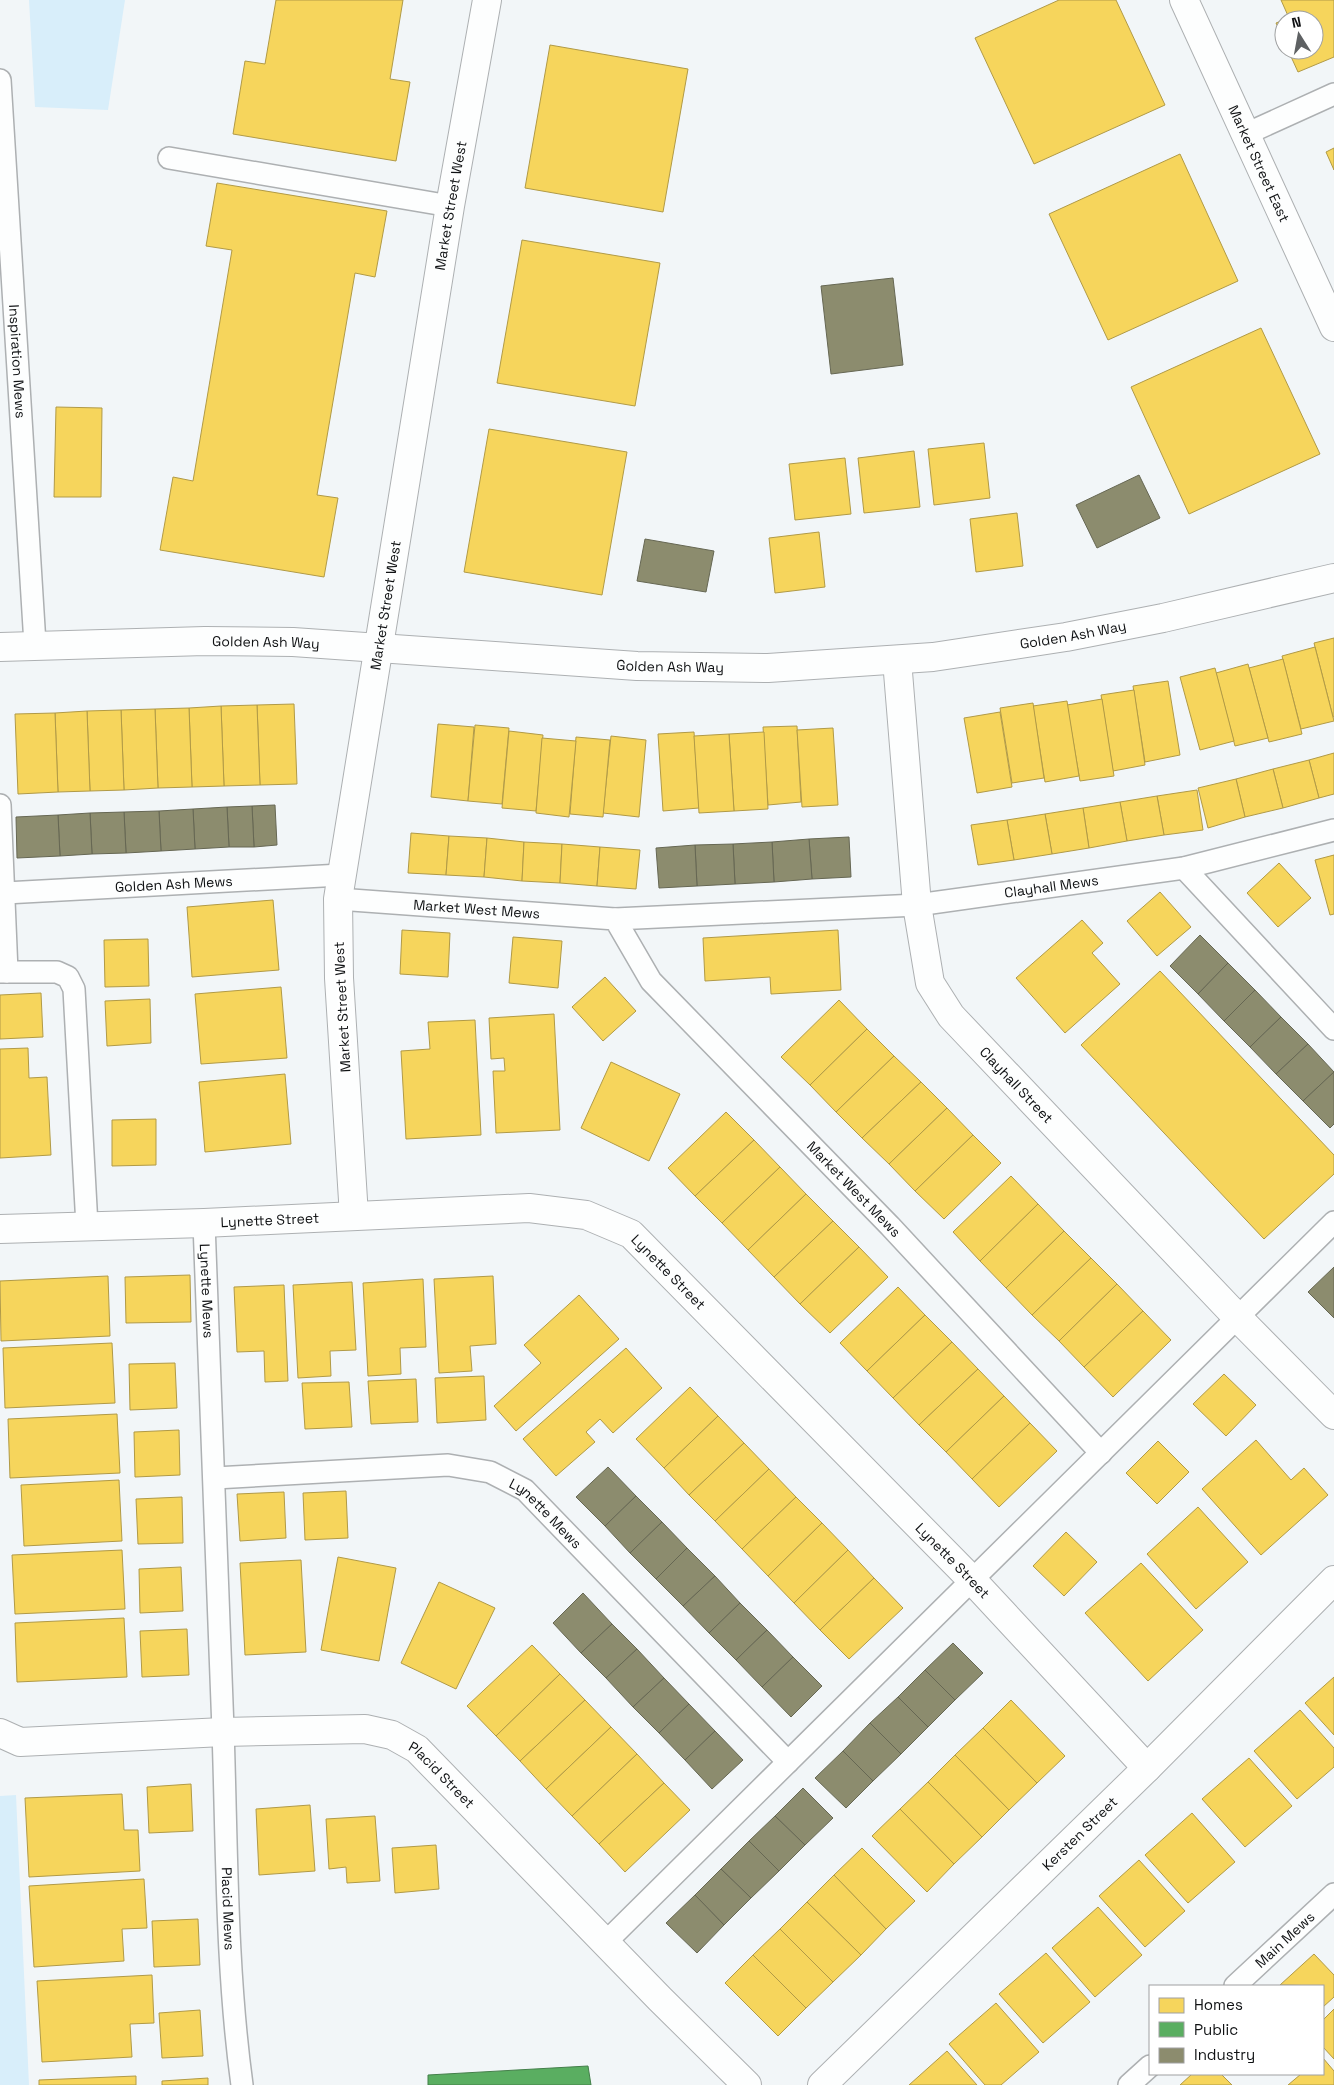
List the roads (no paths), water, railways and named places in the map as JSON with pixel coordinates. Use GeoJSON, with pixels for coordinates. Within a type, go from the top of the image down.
{"type":"FeatureCollection","features":[{"type":"Feature","properties":{"kind":"street","name":"Market Street West"},"geometry":{"type":"LineString","coordinates":[[354,1216],[339,978],[340,887],[380,649],[450,206],[487,0]]}},
{"type":"Feature","properties":{"kind":"street","name":"Market Street East"},"geometry":{"type":"LineString","coordinates":[[1184,0],[1334,327]]}},
{"type":"Feature","properties":{"kind":"street","name":"Golden Ash Way"},"geometry":{"type":"LineString","coordinates":[[0,647],[35,644],[205,641],[293,642],[637,666],[768,668],[897,660],[971,652],[1066,637],[1163,618],[1334,578]]}},
{"type":"Feature","properties":{"kind":"street","name":"Clayhall Street"},"geometry":{"type":"LineString","coordinates":[[897,660],[917,905],[930,983],[952,1016],[1238,1318],[1334,1415]]}},
{"type":"Feature","properties":{"kind":"street","name":"Lynette Street"},"geometry":{"type":"LineString","coordinates":[[0,1229],[204,1223],[528,1208],[586,1215],[630,1234],[973,1581],[1147,1768]]}},
{"type":"Feature","properties":{"kind":"street","name":"Kersten Street"},"geometry":{"type":"LineString","coordinates":[[822,2085],[1331,1590]]}},
{"type":"Feature","properties":{"kind":"street","name":"Placid Street"},"geometry":{"type":"LineString","coordinates":[[10,1738],[365,1729],[392,1735],[417,1750],[747,2085]]}},
{"type":"Feature","properties":{"kind":"lane","name":"Inspiration Mews"},"geometry":{"type":"LineString","coordinates":[[0,80],[35,644]]}},
{"type":"Feature","properties":{"kind":"lane"},"geometry":{"type":"LineString","coordinates":[[1246,134],[1334,94]]}},
{"type":"Feature","properties":{"kind":"lane"},"geometry":{"type":"LineString","coordinates":[[169,158],[450,206]]}},
{"type":"Feature","properties":{"kind":"lane"},"geometry":{"type":"LineString","coordinates":[[0,805],[5,893],[4,972],[57,972],[68,977],[74,989],[87,1226]]}},
{"type":"Feature","properties":{"kind":"lane","name":"Clayhall Mews"},"geometry":{"type":"LineString","coordinates":[[917,905],[1184,868],[1334,830]]}},
{"type":"Feature","properties":{"kind":"lane"},"geometry":{"type":"LineString","coordinates":[[1184,868],[1334,1029]]}},
{"type":"Feature","properties":{"kind":"lane","name":"Golden Ash Mews"},"geometry":{"type":"LineString","coordinates":[[5,893],[340,887]]}},
{"type":"Feature","properties":{"kind":"lane","name":"Market West Mews"},"geometry":{"type":"LineString","coordinates":[[340,887],[614,919],[917,905]]}},
{"type":"Feature","properties":{"kind":"lane","name":"Market West Mews"},"geometry":{"type":"LineString","coordinates":[[614,919],[651,980],[890,1226],[1101,1453]]}},
{"type":"Feature","properties":{"kind":"lane"},"geometry":{"type":"LineString","coordinates":[[606,1942],[1334,1222]]}},
{"type":"Feature","properties":{"kind":"lane","name":"Lynette Mews"},"geometry":{"type":"LineString","coordinates":[[204,1223],[223,1732]]}},
{"type":"Feature","properties":{"kind":"lane","name":"Lynette Mews"},"geometry":{"type":"LineString","coordinates":[[215,1478],[448,1465],[490,1472],[525,1490],[788,1762]]}},
{"type":"Feature","properties":{"kind":"lane","name":"Placid Mews"},"geometry":{"type":"LineString","coordinates":[[223,1732],[229,1931],[237,2046],[242,2085]]}},
{"type":"Feature","properties":{"kind":"lane","name":"Main Mews"},"geometry":{"type":"LineString","coordinates":[[1236,1985],[1334,1894]]}},
{"type":"Feature","properties":{"kind":"lane"},"geometry":{"type":"LineString","coordinates":[[1129,2085],[1149,2067]]}}]}
